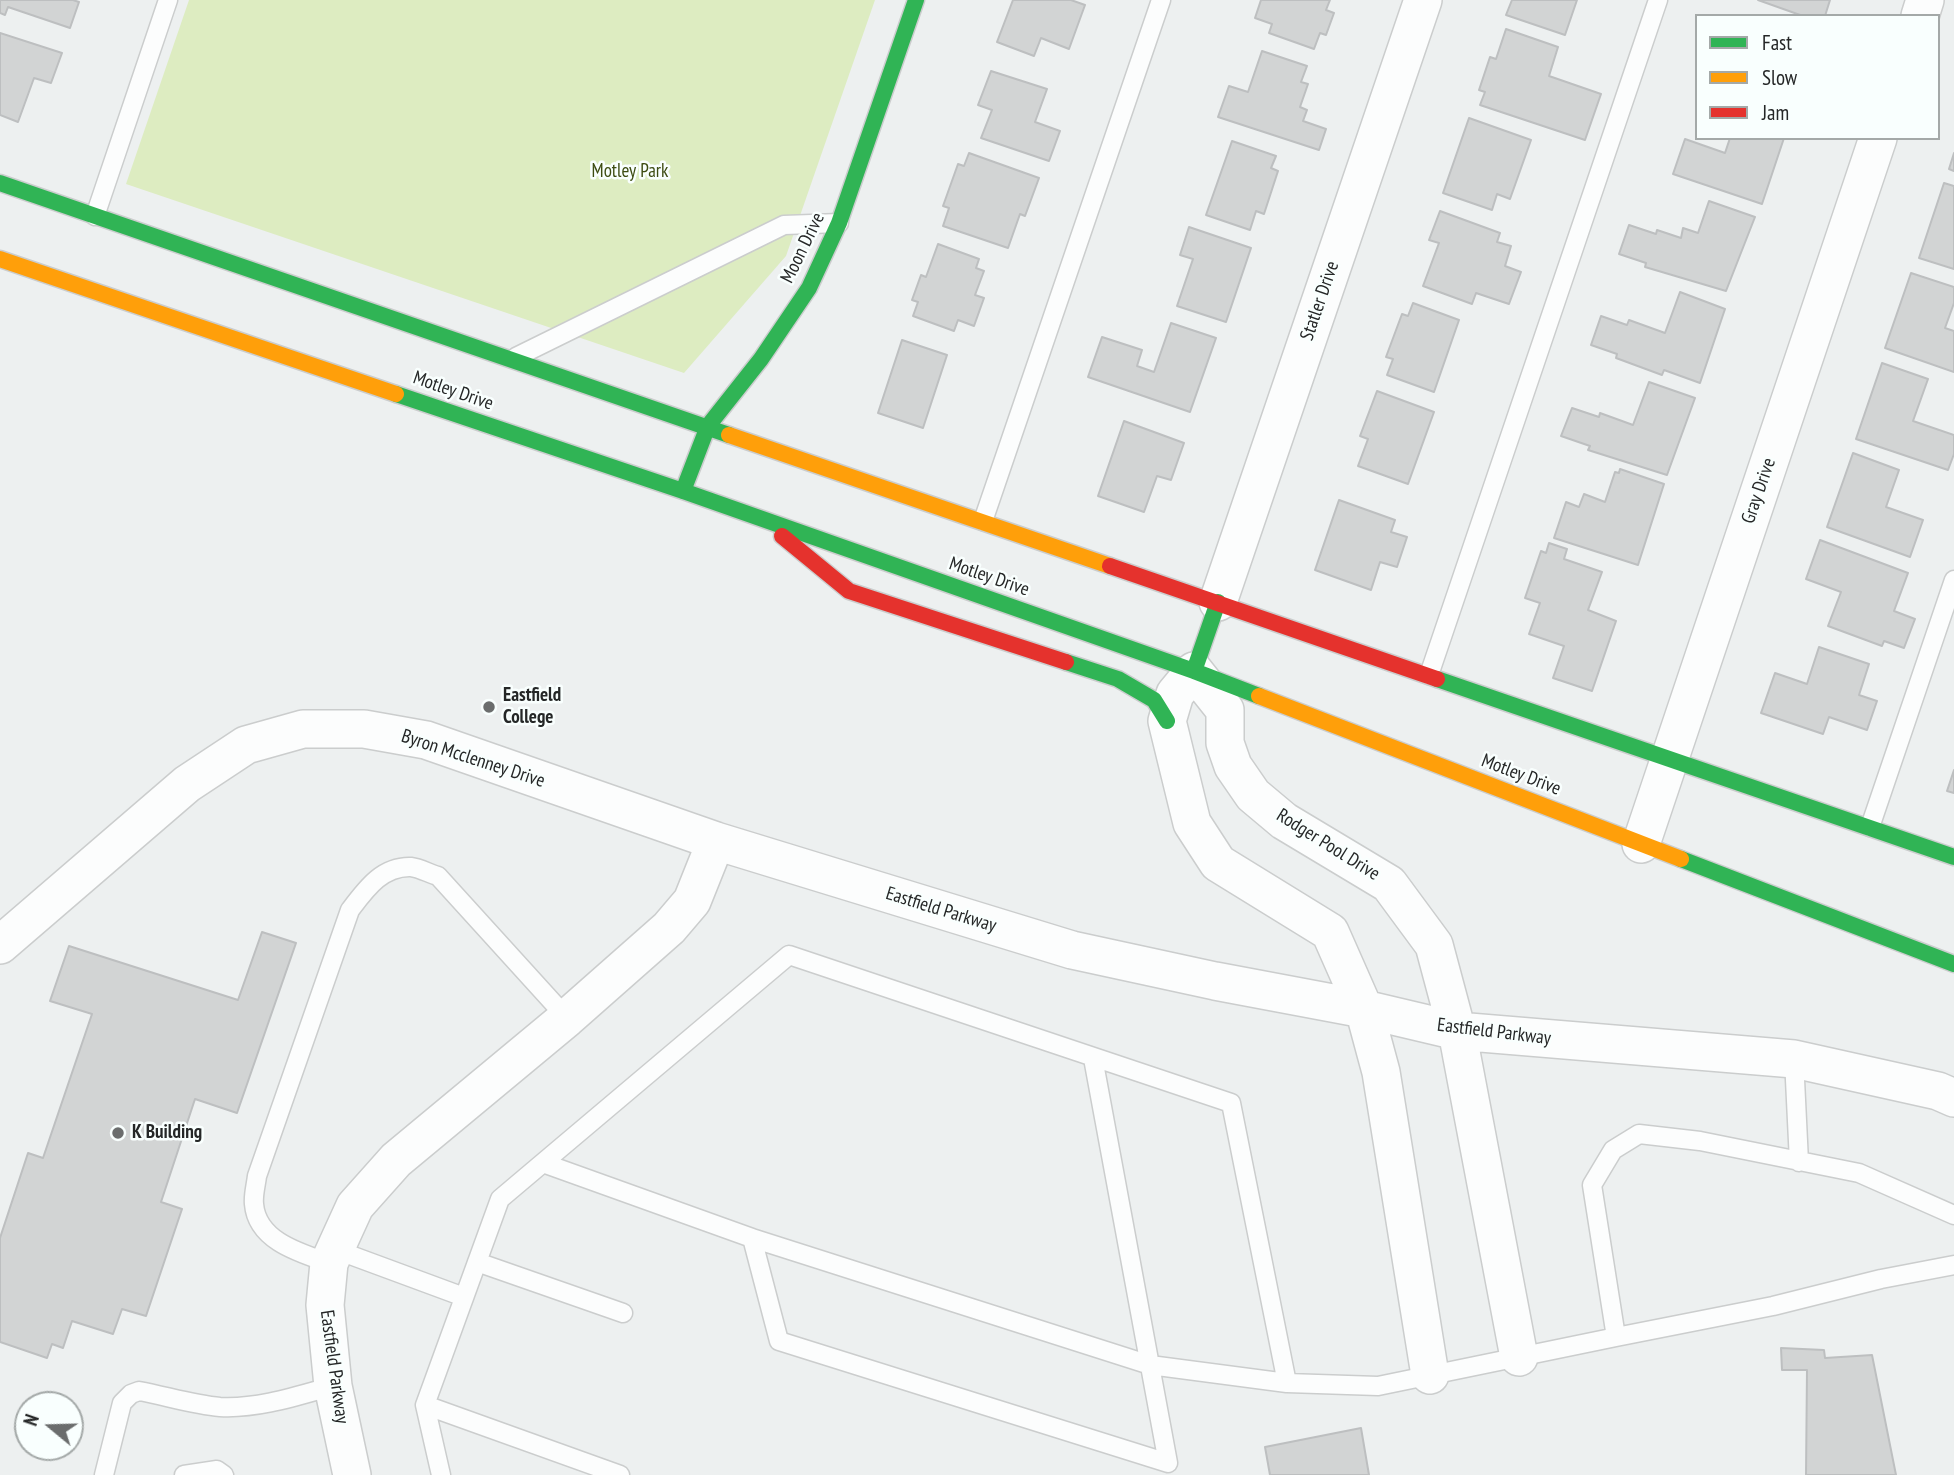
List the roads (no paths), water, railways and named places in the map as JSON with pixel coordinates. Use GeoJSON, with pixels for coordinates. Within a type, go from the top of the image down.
{"type":"FeatureCollection","features":[{"type":"Feature","properties":{"kind":"main road","name":"Moon Drive"},"geometry":{"type":"LineString","coordinates":[[683,491],[708,426],[761,359],[809,288],[839,223],[916,0]]}},
{"type":"Feature","properties":{"kind":"main road"},"geometry":{"type":"LineString","coordinates":[[0,183],[1954,857]]}},
{"type":"Feature","properties":{"kind":"main road","name":"Motley Drive"},"geometry":{"type":"LineString","coordinates":[[0,259],[683,491],[1194,671],[1954,964]]}},
{"type":"Feature","properties":{"kind":"main road"},"geometry":{"type":"LineString","coordinates":[[764,521],[849,591],[1118,679],[1154,700],[1167,721]]}},
{"type":"Feature","properties":{"kind":"main road"},"geometry":{"type":"LineString","coordinates":[[1194,671],[1218,601]]}},
{"type":"Feature","properties":{"kind":"street","name":"Statler Drive"},"geometry":{"type":"LineString","coordinates":[[1218,601],[1423,0]]}},
{"type":"Feature","properties":{"kind":"street","name":"Gray Drive"},"geometry":{"type":"LineString","coordinates":[[1640,844],[1877,140]]}},
{"type":"Feature","properties":{"kind":"street"},"geometry":{"type":"LineString","coordinates":[[1194,671],[1175,694],[1167,721],[1192,823],[1218,863],[1330,932],[1363,1009],[1381,1072],[1430,1376]]}},
{"type":"Feature","properties":{"kind":"street","name":"Rodger Pool Drive"},"geometry":{"type":"LineString","coordinates":[[1194,671],[1225,710],[1226,743],[1233,766],[1254,794],[1284,821],[1389,884],[1434,945],[1457,1031],[1519,1357]]}},
{"type":"Feature","properties":{"kind":"street","name":"Byron Mcclenney Drive"},"geometry":{"type":"LineString","coordinates":[[0,945],[187,783],[246,746],[303,729],[365,729],[426,740],[716,841]]}},
{"type":"Feature","properties":{"kind":"street","name":"Eastfield Parkway"},"geometry":{"type":"LineString","coordinates":[[352,1475],[333,1386],[325,1305],[332,1256],[355,1206],[396,1160],[669,928],[692,901],[716,841],[1072,950],[1214,981],[1363,1009],[1457,1031],[1794,1059],[1938,1091],[1954,1098]]}},
{"type":"Feature","properties":{"kind":"lane"},"geometry":{"type":"LineString","coordinates":[[95,216],[168,0]]}},
{"type":"Feature","properties":{"kind":"lane"},"geometry":{"type":"LineString","coordinates":[[983,520],[1161,0]]}},
{"type":"Feature","properties":{"kind":"lane"},"geometry":{"type":"LineString","coordinates":[[1429,675],[1658,0]]}},
{"type":"Feature","properties":{"kind":"lane"},"geometry":{"type":"LineString","coordinates":[[512,359],[784,225],[839,223]]}},
{"type":"Feature","properties":{"kind":"lane"},"geometry":{"type":"LineString","coordinates":[[1870,827],[1954,579]]}},
{"type":"Feature","properties":{"kind":"lane"},"geometry":{"type":"LineString","coordinates":[[464,1297],[332,1256],[293,1250],[265,1231],[254,1206],[257,1176],[351,910],[366,889],[386,872],[413,867],[438,876],[566,1018]]}},
{"type":"Feature","properties":{"kind":"lane"},"geometry":{"type":"LineString","coordinates":[[441,1475],[425,1405],[500,1199],[789,956],[1231,1103],[1287,1384]]}},
{"type":"Feature","properties":{"kind":"lane"},"geometry":{"type":"LineString","coordinates":[[752,1238],[779,1341],[1168,1463],[1093,1058]]}},
{"type":"Feature","properties":{"kind":"lane"},"geometry":{"type":"LineString","coordinates":[[1794,1059],[1800,1162]]}},
{"type":"Feature","properties":{"kind":"lane"},"geometry":{"type":"LineString","coordinates":[[1616,1337],[1592,1185],[1613,1150],[1639,1134],[1700,1141],[1859,1173],[1954,1216]]}},
{"type":"Feature","properties":{"kind":"lane"},"geometry":{"type":"LineString","coordinates":[[543,1163],[752,1238],[1150,1365],[1287,1384],[1378,1387],[1954,1265]]}},
{"type":"Feature","properties":{"kind":"lane"},"geometry":{"type":"LineString","coordinates":[[477,1262],[623,1313]]}},
{"type":"Feature","properties":{"kind":"lane"},"geometry":{"type":"LineString","coordinates":[[104,1475],[122,1403],[131,1394],[139,1391],[218,1407],[237,1407],[291,1398],[333,1386]]}},
{"type":"Feature","properties":{"kind":"lane"},"geometry":{"type":"LineString","coordinates":[[425,1405],[620,1475]]}},
{"type":"Feature","properties":{"kind":"lane"},"geometry":{"type":"LineString","coordinates":[[184,1475],[217,1470],[223,1475]]}},
{"type":"Feature","properties":{"kind":"place","name":"Eastfield College"},"geometry":{"type":"Point","coordinates":[489,707]}},
{"type":"Feature","properties":{"kind":"place","name":"K Building"},"geometry":{"type":"Point","coordinates":[118,1133]}},
{"type":"Feature","properties":{"kind":"park label","name":"Motley Park"},"geometry":{"type":"Point","coordinates":[630,172]}}]}
